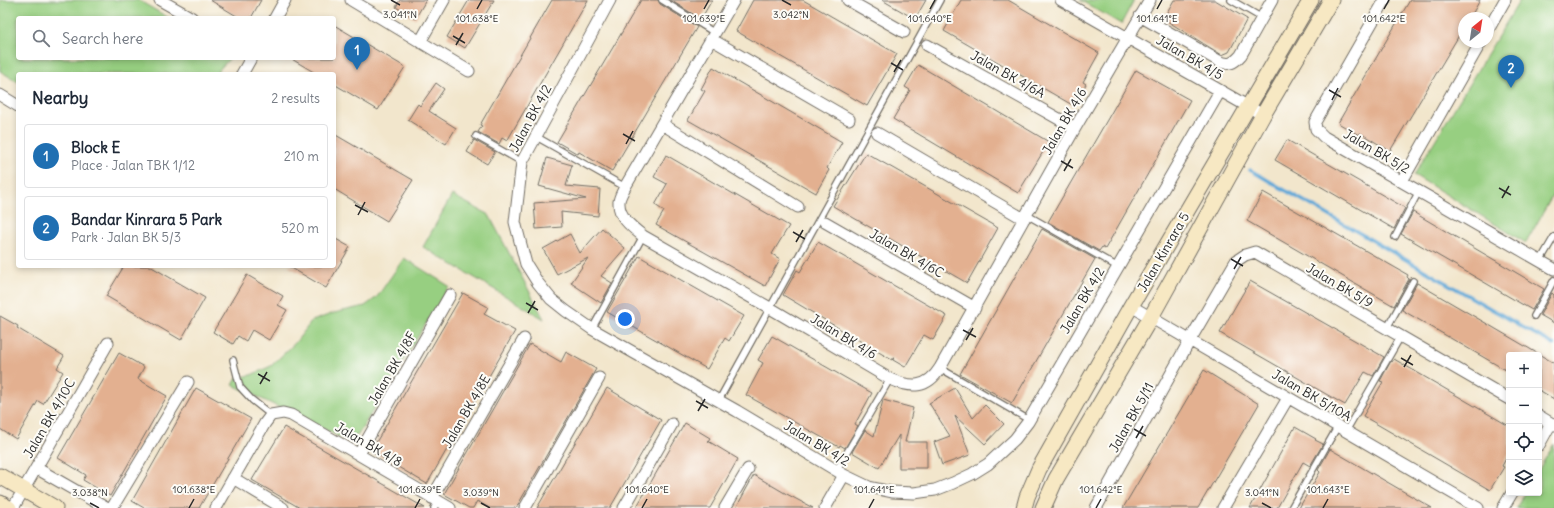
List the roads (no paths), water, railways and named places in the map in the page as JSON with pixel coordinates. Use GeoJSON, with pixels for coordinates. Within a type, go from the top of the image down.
{"type":"FeatureCollection","features":[{"type":"Feature","properties":{"kind":"main road","name":"Jalan Kinrara 5"},"geometry":{"type":"LineString","coordinates":[[1024,508],[1039,469],[1131,306],[1311,0]]}},
{"type":"Feature","properties":{"kind":"main road","name":"Jalan Kinrara 5"},"geometry":{"type":"LineString","coordinates":[[1043,508],[1056,479],[1151,317],[1263,115],[1331,0]]}},
{"type":"Feature","properties":{"kind":"main road"},"geometry":{"type":"LineString","coordinates":[[0,476],[55,508]]}},
{"type":"Feature","properties":{"kind":"main road"},"geometry":{"type":"LineString","coordinates":[[0,503],[9,508]]}},
{"type":"Feature","properties":{"kind":"street"},"geometry":{"type":"LineString","coordinates":[[160,0],[174,3],[190,16]]}},
{"type":"Feature","properties":{"kind":"street"},"geometry":{"type":"LineString","coordinates":[[276,16],[285,0]]}},
{"type":"Feature","properties":{"kind":"street"},"geometry":{"type":"LineString","coordinates":[[351,0],[469,71]]}},
{"type":"Feature","properties":{"kind":"street"},"geometry":{"type":"LineString","coordinates":[[420,42],[444,0]]}},
{"type":"Feature","properties":{"kind":"street","name":"Jalan BK 4/2"},"geometry":{"type":"LineString","coordinates":[[610,0],[522,162],[515,222],[526,264],[538,283],[551,299],[592,329],[719,400],[840,473],[869,487],[892,492],[914,493],[935,490],[972,474],[988,464],[1015,439],[1029,420],[1220,91]]}},
{"type":"Feature","properties":{"kind":"street","name":"Jalan BK 4/6"},"geometry":{"type":"LineString","coordinates":[[734,0],[625,187],[619,202],[622,215],[631,227],[643,236],[770,308],[890,379],[904,385],[918,385],[930,380],[940,368],[1075,128],[1150,0]]}},
{"type":"Feature","properties":{"kind":"street"},"geometry":{"type":"LineString","coordinates":[[848,0],[904,32]]}},
{"type":"Feature","properties":{"kind":"street","name":"Jalan BK 4/5"},"geometry":{"type":"LineString","coordinates":[[1061,0],[1263,115]]}},
{"type":"Feature","properties":{"kind":"street"},"geometry":{"type":"LineString","coordinates":[[1140,16],[1219,61],[1230,64],[1235,62],[1241,55],[1272,0]]}},
{"type":"Feature","properties":{"kind":"street","name":"Jalan BK 5/2"},"geometry":{"type":"LineString","coordinates":[[1385,0],[1315,122],[1316,129],[1324,137],[1554,269]]}},
{"type":"Feature","properties":{"kind":"street"},"geometry":{"type":"LineString","coordinates":[[1494,18],[1502,1]]}},
{"type":"Feature","properties":{"kind":"street"},"geometry":{"type":"LineString","coordinates":[[713,36],[849,119]]}},
{"type":"Feature","properties":{"kind":"street","name":"Jalan BK 4/6A"},"geometry":{"type":"LineString","coordinates":[[927,45],[1075,128]]}},
{"type":"Feature","properties":{"kind":"street"},"geometry":{"type":"LineString","coordinates":[[1402,181],[1478,48]]}},
{"type":"Feature","properties":{"kind":"street"},"geometry":{"type":"LineString","coordinates":[[243,72],[250,60]]}},
{"type":"Feature","properties":{"kind":"street"},"geometry":{"type":"LineString","coordinates":[[0,95],[16,105]]}},
{"type":"Feature","properties":{"kind":"street"},"geometry":{"type":"LineString","coordinates":[[662,124],[798,207]]}},
{"type":"Feature","properties":{"kind":"street"},"geometry":{"type":"LineString","coordinates":[[877,134],[1026,217]]}},
{"type":"Feature","properties":{"kind":"street","name":"Jalan BK 4/6C"},"geometry":{"type":"LineString","coordinates":[[825,222],[975,308]]}},
{"type":"Feature","properties":{"kind":"street","name":"Jalan BK 5/9"},"geometry":{"type":"LineString","coordinates":[[1190,340],[1236,261],[1245,255],[1255,252],[1506,397]]}},
{"type":"Feature","properties":{"kind":"street","name":"Jalan BK 4/8F"},"geometry":{"type":"LineString","coordinates":[[359,454],[450,295]]}},
{"type":"Feature","properties":{"kind":"street","name":"Jalan BK 5/10A"},"geometry":{"type":"LineString","coordinates":[[1131,306],[1478,508]]}},
{"type":"Feature","properties":{"kind":"street","name":"Jalan BK 4/8E"},"geometry":{"type":"LineString","coordinates":[[435,502],[524,339]]}},
{"type":"Feature","properties":{"kind":"street","name":"Jalan BK 5/11"},"geometry":{"type":"LineString","coordinates":[[1096,508],[1190,340]]}},
{"type":"Feature","properties":{"kind":"street","name":"Jalan BK 4/10C"},"geometry":{"type":"LineString","coordinates":[[13,508],[108,343]]}},
{"type":"Feature","properties":{"kind":"street"},"geometry":{"type":"LineString","coordinates":[[525,508],[599,378]]}},
{"type":"Feature","properties":{"kind":"street"},"geometry":{"type":"LineString","coordinates":[[112,508],[188,382]]}},
{"type":"Feature","properties":{"kind":"street"},"geometry":{"type":"LineString","coordinates":[[1222,508],[1288,398]]}},
{"type":"Feature","properties":{"kind":"street","name":"Jalan BK 4/8"},"geometry":{"type":"LineString","coordinates":[[271,415],[283,413],[291,415],[359,454],[435,502],[450,508]]}},
{"type":"Feature","properties":{"kind":"street"},"geometry":{"type":"LineString","coordinates":[[216,508],[271,415]]}},
{"type":"Feature","properties":{"kind":"street"},"geometry":{"type":"LineString","coordinates":[[1542,418],[1553,424],[1542,440]]}},
{"type":"Feature","properties":{"kind":"street"},"geometry":{"type":"LineString","coordinates":[[624,508],[672,424]]}},
{"type":"Feature","properties":{"kind":"street"},"geometry":{"type":"LineString","coordinates":[[36,468],[106,508]]}},
{"type":"Feature","properties":{"kind":"street"},"geometry":{"type":"LineString","coordinates":[[725,508],[748,469]]}},
{"type":"Feature","properties":{"kind":"street"},"geometry":{"type":"LineString","coordinates":[[825,508],[840,473]]}},
{"type":"Feature","properties":{"kind":"street"},"geometry":{"type":"LineString","coordinates":[[233,478],[283,508]]}},
{"type":"Feature","properties":{"kind":"street"},"geometry":{"type":"LineString","coordinates":[[1503,508],[1510,496]]}},
{"type":"Feature","properties":{"kind":"lane"},"geometry":{"type":"LineString","coordinates":[[662,0],[713,36]]}},
{"type":"Feature","properties":{"kind":"lane"},"geometry":{"type":"LineString","coordinates":[[719,400],[940,0]]}},
{"type":"Feature","properties":{"kind":"lane"},"geometry":{"type":"LineString","coordinates":[[1231,0],[1262,18]]}},
{"type":"Feature","properties":{"kind":"lane"},"geometry":{"type":"LineString","coordinates":[[476,136],[522,162]]}},
{"type":"Feature","properties":{"kind":"lane"},"geometry":{"type":"LineString","coordinates":[[535,136],[625,187]]}},
{"type":"Feature","properties":{"kind":"lane"},"geometry":{"type":"LineString","coordinates":[[1395,237],[1419,191]]}},
{"type":"Feature","properties":{"kind":"lane"},"geometry":{"type":"LineString","coordinates":[[1026,217],[1118,267]]}},
{"type":"Feature","properties":{"kind":"lane"},"geometry":{"type":"LineString","coordinates":[[592,329],[643,236]]}},
{"type":"Feature","properties":{"kind":"lane"},"geometry":{"type":"LineString","coordinates":[[1540,261],[1554,237]]}},
{"type":"Feature","properties":{"kind":"lane"},"geometry":{"type":"LineString","coordinates":[[1534,316],[1554,280]]}},
{"type":"Feature","properties":{"kind":"lane"},"geometry":{"type":"LineString","coordinates":[[1387,328],[1413,281]]}},
{"type":"Feature","properties":{"kind":"lane"},"geometry":{"type":"LineString","coordinates":[[1291,508],[1401,336]]}},
{"type":"Feature","properties":{"kind":"lane"},"geometry":{"type":"LineString","coordinates":[[233,360],[240,387],[252,400],[271,415]]}},
{"type":"Feature","properties":{"kind":"lane"},"geometry":{"type":"LineString","coordinates":[[940,368],[1029,420]]}},
{"type":"Feature","properties":{"kind":"lane"},"geometry":{"type":"LineString","coordinates":[[840,473],[890,379]]}},
{"type":"Feature","properties":{"kind":"waterway"},"geometry":{"type":"LineString","coordinates":[[1250,170],[1554,345]]}},
{"type":"Feature","properties":{"kind":"place","name":"Block E"},"geometry":{"type":"Point","coordinates":[357,70]}},
{"type":"Feature","properties":{"kind":"place","name":"Bandar Kinrara 5 Park"},"geometry":{"type":"Point","coordinates":[1511,88]}}]}
